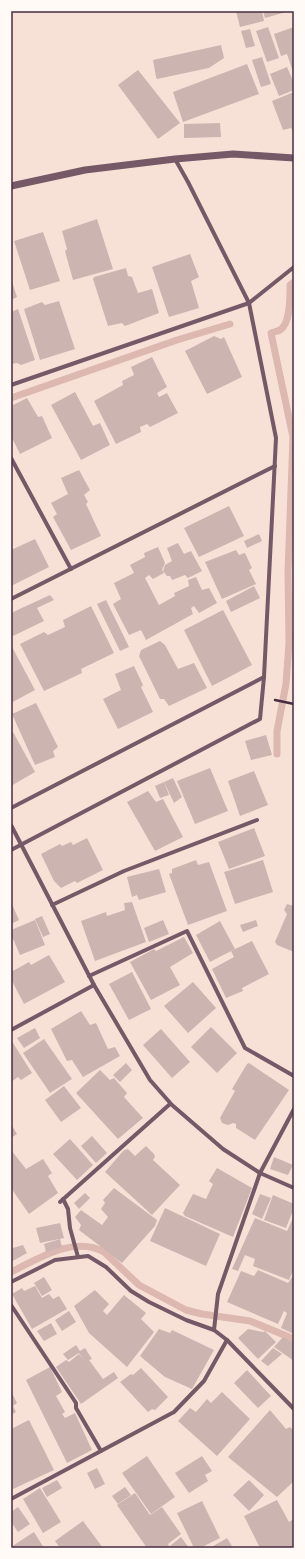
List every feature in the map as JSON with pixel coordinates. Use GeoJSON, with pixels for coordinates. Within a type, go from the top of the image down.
{"type":"FeatureCollection","features":[{"type":"Feature","properties":{"kind":"street"},"geometry":{"type":"LineString","coordinates":[[11,186],[84,170],[175,159],[234,154],[294,158]]}},
{"type":"Feature","properties":{"kind":"street"},"geometry":{"type":"LineString","coordinates":[[11,850],[260,719],[264,677],[276,438],[249,303],[175,159]]}},
{"type":"Feature","properties":{"kind":"street"},"geometry":{"type":"LineString","coordinates":[[11,385],[249,303],[294,267]]}},
{"type":"Feature","properties":{"kind":"street"},"geometry":{"type":"LineString","coordinates":[[11,458],[71,569]]}},
{"type":"Feature","properties":{"kind":"street"},"geometry":{"type":"LineString","coordinates":[[11,600],[275,466]]}},
{"type":"Feature","properties":{"kind":"street"},"geometry":{"type":"LineString","coordinates":[[11,808],[264,677]]}},
{"type":"Feature","properties":{"kind":"street"},"geometry":{"type":"LineString","coordinates":[[52,905],[124,871],[258,820]]}},
{"type":"Feature","properties":{"kind":"street"},"geometry":{"type":"LineString","coordinates":[[11,825],[89,976],[150,1080],[170,1104],[223,1149],[260,1173],[294,1188]]}},
{"type":"Feature","properties":{"kind":"street"},"geometry":{"type":"LineString","coordinates":[[89,976],[188,931],[245,1048],[294,1076]]}},
{"type":"Feature","properties":{"kind":"street"},"geometry":{"type":"LineString","coordinates":[[11,1030],[94,985]]}},
{"type":"Feature","properties":{"kind":"street"},"geometry":{"type":"LineString","coordinates":[[78,1257],[70,1228],[68,1209],[61,1200],[170,1104]]}},
{"type":"Feature","properties":{"kind":"street"},"geometry":{"type":"LineString","coordinates":[[214,1330],[218,1294],[260,1173],[294,1109]]}},
{"type":"Feature","properties":{"kind":"street"},"geometry":{"type":"LineString","coordinates":[[11,1282],[55,1260],[88,1256],[106,1267],[131,1291],[149,1302],[186,1320],[214,1330],[227,1340],[294,1409]]}},
{"type":"Feature","properties":{"kind":"street"},"geometry":{"type":"LineString","coordinates":[[11,1305],[76,1403],[76,1408],[101,1450]]}},
{"type":"Feature","properties":{"kind":"street"},"geometry":{"type":"LineString","coordinates":[[11,1499],[174,1412],[204,1381],[227,1340]]}},
{"type":"Feature","properties":{"kind":"path"},"geometry":{"type":"LineString","coordinates":[[262,697],[294,704]]}},
{"type":"Feature","properties":{"kind":"building"},"geometry":{"type":"Polygon","coordinates":[[[236,11],[262,11],[264,21],[240,27],[236,11]]]}},
{"type":"Feature","properties":{"kind":"building"},"geometry":{"type":"Polygon","coordinates":[[[263,11],[290,11],[265,18],[263,11]]]}},
{"type":"Feature","properties":{"kind":"building"},"geometry":{"type":"Polygon","coordinates":[[[268,27],[279,58],[267,62],[256,31],[268,27]]]}},
{"type":"Feature","properties":{"kind":"building"},"geometry":{"type":"Polygon","coordinates":[[[294,27],[294,75],[287,54],[281,56],[274,34],[294,27]]]}},
{"type":"Feature","properties":{"kind":"building"},"geometry":{"type":"Polygon","coordinates":[[[250,29],[255,46],[246,48],[241,31],[250,29]]]}},
{"type":"Feature","properties":{"kind":"building"},"geometry":{"type":"Polygon","coordinates":[[[221,45],[224,58],[209,68],[157,79],[153,60],[221,45]]]}},
{"type":"Feature","properties":{"kind":"building"},"geometry":{"type":"Polygon","coordinates":[[[262,57],[271,84],[261,87],[252,60],[262,57]]]}},
{"type":"Feature","properties":{"kind":"building"},"geometry":{"type":"Polygon","coordinates":[[[247,64],[259,94],[183,122],[173,92],[247,64]]]}},
{"type":"Feature","properties":{"kind":"building"},"geometry":{"type":"Polygon","coordinates":[[[287,67],[294,83],[294,90],[279,96],[270,74],[287,67]]]}},
{"type":"Feature","properties":{"kind":"building"},"geometry":{"type":"Polygon","coordinates":[[[138,70],[180,123],[158,139],[118,85],[138,70]]]}},
{"type":"Feature","properties":{"kind":"building"},"geometry":{"type":"Polygon","coordinates":[[[294,92],[294,133],[291,128],[283,130],[272,101],[294,92]]]}},
{"type":"Feature","properties":{"kind":"building"},"geometry":{"type":"Polygon","coordinates":[[[220,123],[221,137],[184,138],[184,124],[220,123]]]}},
{"type":"Feature","properties":{"kind":"building"},"geometry":{"type":"Polygon","coordinates":[[[97,219],[113,269],[73,280],[65,251],[67,249],[62,231],[97,219]]]}},
{"type":"Feature","properties":{"kind":"building"},"geometry":{"type":"Polygon","coordinates":[[[43,232],[60,281],[30,290],[14,241],[43,232]]]}},
{"type":"Feature","properties":{"kind":"building"},"geometry":{"type":"Polygon","coordinates":[[[190,254],[199,277],[191,281],[199,308],[169,317],[152,267],[190,254]]]}},
{"type":"Feature","properties":{"kind":"building"},"geometry":{"type":"Polygon","coordinates":[[[126,268],[128,276],[132,277],[138,293],[152,289],[159,313],[125,326],[122,323],[108,326],[93,279],[94,277],[126,268]]]}},
{"type":"Feature","properties":{"kind":"building"},"geometry":{"type":"Polygon","coordinates":[[[11,279],[17,297],[11,300],[11,279]]]}},
{"type":"Feature","properties":{"kind":"building"},"geometry":{"type":"Polygon","coordinates":[[[59,301],[75,349],[40,360],[24,309],[42,302],[45,305],[59,301]]]}},
{"type":"Feature","properties":{"kind":"building"},"geometry":{"type":"Polygon","coordinates":[[[18,309],[35,360],[21,365],[17,363],[11,364],[11,312],[18,309]]]}},
{"type":"Feature","properties":{"kind":"building"},"geometry":{"type":"Polygon","coordinates":[[[214,336],[221,339],[224,337],[242,377],[207,394],[185,351],[214,336]]]}},
{"type":"Feature","properties":{"kind":"building"},"geometry":{"type":"Polygon","coordinates":[[[152,357],[167,387],[157,393],[159,397],[167,393],[178,413],[150,427],[147,424],[140,427],[141,432],[116,444],[94,401],[123,385],[122,381],[134,375],[131,367],[152,357]]]}},
{"type":"Feature","properties":{"kind":"building"},"geometry":{"type":"Polygon","coordinates":[[[75,392],[93,426],[100,423],[110,445],[81,460],[51,405],[75,392]]]}},
{"type":"Feature","properties":{"kind":"building"},"geometry":{"type":"Polygon","coordinates":[[[27,398],[38,417],[42,416],[52,438],[20,454],[11,436],[11,406],[27,398]]]}},
{"type":"Feature","properties":{"kind":"building"},"geometry":{"type":"Polygon","coordinates":[[[79,470],[90,490],[84,495],[88,502],[86,504],[101,536],[71,550],[53,517],[57,514],[51,503],[68,494],[61,478],[79,470]]]}},
{"type":"Feature","properties":{"kind":"building"},"geometry":{"type":"Polygon","coordinates":[[[229,506],[244,536],[199,557],[184,528],[229,506]]]}},
{"type":"Feature","properties":{"kind":"building"},"geometry":{"type":"Polygon","coordinates":[[[259,534],[262,541],[247,548],[244,541],[259,534]]]}},
{"type":"Feature","properties":{"kind":"building"},"geometry":{"type":"Polygon","coordinates":[[[35,539],[49,567],[11,586],[11,550],[35,539]]]}},
{"type":"Feature","properties":{"kind":"building"},"geometry":{"type":"Polygon","coordinates":[[[178,543],[184,554],[191,551],[202,571],[188,578],[185,575],[172,580],[170,576],[167,576],[163,571],[165,565],[172,561],[167,548],[178,543]]]}},
{"type":"Feature","properties":{"kind":"building"},"geometry":{"type":"Polygon","coordinates":[[[158,547],[165,563],[162,570],[164,573],[153,579],[149,575],[145,578],[159,605],[175,596],[174,593],[189,586],[188,580],[196,577],[202,590],[209,588],[217,603],[199,613],[194,606],[191,608],[193,614],[146,640],[141,630],[129,635],[113,604],[121,599],[114,583],[134,573],[130,565],[145,557],[144,553],[158,547]]]}},
{"type":"Feature","properties":{"kind":"building"},"geometry":{"type":"Polygon","coordinates":[[[236,550],[239,555],[245,553],[252,568],[249,570],[256,584],[222,599],[205,562],[236,550]]]}},
{"type":"Feature","properties":{"kind":"building"},"geometry":{"type":"Polygon","coordinates":[[[254,586],[260,598],[231,612],[226,601],[254,586]]]}},
{"type":"Feature","properties":{"kind":"building"},"geometry":{"type":"Polygon","coordinates":[[[50,595],[54,600],[37,608],[44,621],[13,636],[11,632],[11,613],[50,595]]]}},
{"type":"Feature","properties":{"kind":"building"},"geometry":{"type":"Polygon","coordinates":[[[106,600],[129,647],[120,651],[97,604],[106,600]]]}},
{"type":"Feature","properties":{"kind":"building"},"geometry":{"type":"Polygon","coordinates":[[[91,606],[114,653],[81,669],[82,673],[44,691],[20,644],[44,632],[48,635],[65,627],[63,620],[91,606]]]}},
{"type":"Feature","properties":{"kind":"building"},"geometry":{"type":"Polygon","coordinates":[[[223,610],[252,665],[212,686],[184,630],[223,610]]]}},
{"type":"Feature","properties":{"kind":"building"},"geometry":{"type":"Polygon","coordinates":[[[160,641],[165,645],[178,669],[194,663],[207,688],[169,706],[164,699],[160,699],[139,656],[141,650],[160,641]]]}},
{"type":"Feature","properties":{"kind":"building"},"geometry":{"type":"Polygon","coordinates":[[[11,645],[35,690],[11,703],[11,645]]]}},
{"type":"Feature","properties":{"kind":"building"},"geometry":{"type":"Polygon","coordinates":[[[134,666],[143,685],[141,687],[153,712],[118,729],[103,699],[121,690],[115,674],[134,666]]]}},
{"type":"Feature","properties":{"kind":"building"},"geometry":{"type":"Polygon","coordinates":[[[36,703],[58,747],[53,751],[55,757],[35,765],[12,714],[36,703]]]}},
{"type":"Feature","properties":{"kind":"building"},"geometry":{"type":"Polygon","coordinates":[[[13,732],[35,772],[11,786],[11,734],[13,732]]]}},
{"type":"Feature","properties":{"kind":"building"},"geometry":{"type":"Polygon","coordinates":[[[266,735],[272,755],[251,760],[245,741],[266,735]]]}},
{"type":"Feature","properties":{"kind":"building"},"geometry":{"type":"Polygon","coordinates":[[[210,768],[228,811],[195,824],[177,781],[210,768]]]}},
{"type":"Feature","properties":{"kind":"building"},"geometry":{"type":"Polygon","coordinates":[[[254,771],[268,805],[240,816],[228,781],[254,771]]]}},
{"type":"Feature","properties":{"kind":"building"},"geometry":{"type":"Polygon","coordinates":[[[173,778],[182,797],[174,803],[164,782],[173,778]]]}},
{"type":"Feature","properties":{"kind":"building"},"geometry":{"type":"Polygon","coordinates":[[[164,782],[169,795],[160,798],[155,786],[164,782]]]}},
{"type":"Feature","properties":{"kind":"building"},"geometry":{"type":"Polygon","coordinates":[[[148,791],[156,802],[163,799],[183,837],[155,851],[127,802],[148,791]]]}},
{"type":"Feature","properties":{"kind":"building"},"geometry":{"type":"Polygon","coordinates":[[[254,828],[265,856],[229,869],[218,842],[254,828]]]}},
{"type":"Feature","properties":{"kind":"building"},"geometry":{"type":"Polygon","coordinates":[[[87,838],[103,870],[77,883],[75,881],[61,888],[54,881],[41,854],[60,844],[62,846],[71,842],[73,845],[87,838]]]}},
{"type":"Feature","properties":{"kind":"building"},"geometry":{"type":"Polygon","coordinates":[[[196,860],[198,865],[209,862],[227,911],[188,925],[169,874],[172,873],[172,869],[196,860]]]}},
{"type":"Feature","properties":{"kind":"building"},"geometry":{"type":"Polygon","coordinates":[[[263,860],[273,892],[235,904],[224,872],[263,860]]]}},
{"type":"Feature","properties":{"kind":"building"},"geometry":{"type":"Polygon","coordinates":[[[159,869],[166,892],[139,900],[137,895],[132,897],[127,877],[159,869]]]}},
{"type":"Feature","properties":{"kind":"building"},"geometry":{"type":"Polygon","coordinates":[[[11,902],[19,920],[11,924],[11,902]]]}},
{"type":"Feature","properties":{"kind":"building"},"geometry":{"type":"Polygon","coordinates":[[[132,902],[146,942],[95,961],[81,921],[106,912],[107,916],[125,910],[124,903],[132,902]]]}},
{"type":"Feature","properties":{"kind":"building"},"geometry":{"type":"Polygon","coordinates":[[[287,904],[294,906],[294,952],[277,945],[275,942],[287,914],[284,910],[287,904]]]}},
{"type":"Feature","properties":{"kind":"building"},"geometry":{"type":"Polygon","coordinates":[[[42,916],[50,934],[43,937],[35,919],[42,916]]]}},
{"type":"Feature","properties":{"kind":"building"},"geometry":{"type":"Polygon","coordinates":[[[35,920],[45,945],[20,955],[11,934],[11,930],[35,920]]]}},
{"type":"Feature","properties":{"kind":"building"},"geometry":{"type":"Polygon","coordinates":[[[163,920],[169,934],[149,942],[144,928],[163,920]]]}},
{"type":"Feature","properties":{"kind":"building"},"geometry":{"type":"Polygon","coordinates":[[[256,920],[258,926],[243,932],[240,925],[256,920]]]}},
{"type":"Feature","properties":{"kind":"building"},"geometry":{"type":"Polygon","coordinates":[[[220,921],[235,949],[210,962],[196,935],[220,921]]]}},
{"type":"Feature","properties":{"kind":"building"},"geometry":{"type":"Polygon","coordinates":[[[184,937],[193,953],[170,967],[180,985],[151,1000],[130,962],[154,949],[156,951],[184,937]]]}},
{"type":"Feature","properties":{"kind":"building"},"geometry":{"type":"Polygon","coordinates":[[[252,941],[269,974],[242,988],[243,991],[226,998],[212,969],[234,957],[231,951],[252,941]]]}},
{"type":"Feature","properties":{"kind":"building"},"geometry":{"type":"Polygon","coordinates":[[[49,955],[65,982],[24,1004],[11,979],[11,972],[29,962],[31,965],[49,955]]]}},
{"type":"Feature","properties":{"kind":"building"},"geometry":{"type":"Polygon","coordinates":[[[132,972],[151,1009],[129,1020],[109,984],[132,972]]]}},
{"type":"Feature","properties":{"kind":"building"},"geometry":{"type":"Polygon","coordinates":[[[193,982],[216,1008],[188,1033],[164,1006],[193,982]]]}},
{"type":"Feature","properties":{"kind":"building"},"geometry":{"type":"Polygon","coordinates":[[[81,1011],[90,1025],[96,1023],[108,1049],[115,1047],[120,1056],[83,1077],[72,1060],[67,1061],[51,1029],[81,1011]]]}},
{"type":"Feature","properties":{"kind":"building"},"geometry":{"type":"Polygon","coordinates":[[[211,1027],[237,1053],[217,1073],[191,1047],[211,1027]]]}},
{"type":"Feature","properties":{"kind":"building"},"geometry":{"type":"Polygon","coordinates":[[[35,1028],[40,1038],[24,1048],[17,1038],[35,1028]]]}},
{"type":"Feature","properties":{"kind":"building"},"geometry":{"type":"Polygon","coordinates":[[[161,1029],[190,1062],[172,1078],[143,1045],[161,1029]]]}},
{"type":"Feature","properties":{"kind":"building"},"geometry":{"type":"Polygon","coordinates":[[[44,1039],[72,1079],[50,1093],[23,1053],[44,1039]]]}},
{"type":"Feature","properties":{"kind":"building"},"geometry":{"type":"Polygon","coordinates":[[[13,1043],[32,1073],[21,1080],[18,1077],[11,1082],[11,1044],[13,1043]]]}},
{"type":"Feature","properties":{"kind":"building"},"geometry":{"type":"Polygon","coordinates":[[[126,1063],[132,1070],[120,1082],[113,1075],[126,1063]]]}},
{"type":"Feature","properties":{"kind":"building"},"geometry":{"type":"Polygon","coordinates":[[[249,1063],[289,1090],[255,1140],[236,1128],[236,1124],[233,1123],[228,1125],[222,1123],[220,1118],[235,1091],[232,1089],[249,1063]]]}},
{"type":"Feature","properties":{"kind":"building"},"geometry":{"type":"Polygon","coordinates":[[[100,1070],[110,1080],[114,1078],[127,1093],[124,1097],[143,1118],[118,1139],[76,1093],[100,1070]]]}},
{"type":"Feature","properties":{"kind":"building"},"geometry":{"type":"Polygon","coordinates":[[[64,1086],[81,1108],[61,1122],[45,1100],[64,1086]]]}},
{"type":"Feature","properties":{"kind":"building"},"geometry":{"type":"Polygon","coordinates":[[[11,1124],[17,1134],[11,1138],[11,1124]]]}},
{"type":"Feature","properties":{"kind":"building"},"geometry":{"type":"Polygon","coordinates":[[[92,1136],[107,1153],[96,1163],[81,1146],[92,1136]]]}},
{"type":"Feature","properties":{"kind":"building"},"geometry":{"type":"Polygon","coordinates":[[[70,1139],[93,1165],[77,1180],[53,1154],[70,1139]]]}},
{"type":"Feature","properties":{"kind":"building"},"geometry":{"type":"Polygon","coordinates":[[[146,1146],[154,1154],[155,1157],[153,1160],[180,1185],[152,1215],[105,1172],[124,1150],[128,1149],[135,1156],[146,1146]]]}},
{"type":"Feature","properties":{"kind":"building"},"geometry":{"type":"Polygon","coordinates":[[[11,1150],[26,1169],[43,1159],[52,1173],[48,1176],[58,1193],[29,1214],[11,1188],[11,1150]]]}},
{"type":"Feature","properties":{"kind":"building"},"geometry":{"type":"Polygon","coordinates":[[[274,1157],[293,1165],[288,1175],[270,1169],[274,1157]]]}},
{"type":"Feature","properties":{"kind":"building"},"geometry":{"type":"Polygon","coordinates":[[[217,1168],[252,1188],[233,1237],[185,1216],[183,1213],[193,1194],[206,1199],[213,1184],[209,1181],[217,1168]]]}},
{"type":"Feature","properties":{"kind":"building"},"geometry":{"type":"Polygon","coordinates":[[[114,1188],[157,1220],[155,1226],[122,1263],[79,1230],[81,1225],[75,1217],[81,1210],[102,1225],[108,1217],[101,1209],[105,1203],[103,1200],[114,1188]]]}},
{"type":"Feature","properties":{"kind":"building"},"geometry":{"type":"Polygon","coordinates":[[[85,1193],[90,1198],[79,1209],[74,1203],[85,1193]]]}},
{"type":"Feature","properties":{"kind":"building"},"geometry":{"type":"Polygon","coordinates":[[[260,1194],[271,1198],[262,1219],[252,1214],[260,1194]]]}},
{"type":"Feature","properties":{"kind":"building"},"geometry":{"type":"Polygon","coordinates":[[[273,1195],[294,1204],[294,1208],[286,1228],[264,1220],[273,1195]]]}},
{"type":"Feature","properties":{"kind":"building"},"geometry":{"type":"Polygon","coordinates":[[[165,1208],[220,1234],[206,1266],[150,1241],[165,1208]]]}},
{"type":"Feature","properties":{"kind":"building"},"geometry":{"type":"Polygon","coordinates":[[[294,1216],[294,1269],[289,1280],[253,1266],[255,1259],[245,1255],[238,1271],[232,1269],[255,1218],[287,1231],[294,1216]]]}},
{"type":"Feature","properties":{"kind":"building"},"geometry":{"type":"Polygon","coordinates":[[[60,1223],[64,1238],[40,1243],[36,1228],[60,1223]]]}},
{"type":"Feature","properties":{"kind":"building"},"geometry":{"type":"Polygon","coordinates":[[[60,1239],[62,1247],[46,1252],[44,1244],[60,1239]]]}},
{"type":"Feature","properties":{"kind":"building"},"geometry":{"type":"Polygon","coordinates":[[[23,1245],[27,1253],[11,1262],[11,1246],[13,1248],[23,1245]]]}},
{"type":"Feature","properties":{"kind":"building"},"geometry":{"type":"Polygon","coordinates":[[[258,1270],[288,1283],[292,1277],[294,1278],[294,1334],[281,1328],[287,1313],[284,1311],[278,1324],[227,1302],[241,1271],[254,1276],[258,1270]]]}},
{"type":"Feature","properties":{"kind":"building"},"geometry":{"type":"Polygon","coordinates":[[[44,1277],[52,1290],[42,1296],[34,1283],[44,1277]]]}},
{"type":"Feature","properties":{"kind":"building"},"geometry":{"type":"Polygon","coordinates":[[[35,1286],[42,1298],[49,1294],[53,1299],[59,1296],[67,1309],[32,1329],[12,1294],[22,1288],[24,1291],[35,1286]]]}},
{"type":"Feature","properties":{"kind":"building"},"geometry":{"type":"Polygon","coordinates":[[[95,1290],[109,1304],[103,1311],[107,1315],[124,1295],[146,1313],[141,1319],[154,1332],[127,1367],[89,1333],[74,1306],[95,1290]]]}},
{"type":"Feature","properties":{"kind":"building"},"geometry":{"type":"Polygon","coordinates":[[[69,1311],[76,1322],[62,1331],[55,1320],[69,1311]]]}},
{"type":"Feature","properties":{"kind":"building"},"geometry":{"type":"Polygon","coordinates":[[[51,1323],[57,1334],[44,1341],[37,1331],[51,1323]]]}},
{"type":"Feature","properties":{"kind":"building"},"geometry":{"type":"Polygon","coordinates":[[[159,1329],[170,1333],[172,1330],[214,1350],[192,1389],[165,1377],[140,1356],[159,1329]]]}},
{"type":"Feature","properties":{"kind":"building"},"geometry":{"type":"Polygon","coordinates":[[[248,1329],[263,1332],[265,1331],[276,1342],[258,1359],[238,1338],[248,1329]]]}},
{"type":"Feature","properties":{"kind":"building"},"geometry":{"type":"Polygon","coordinates":[[[283,1337],[294,1343],[294,1361],[274,1347],[283,1337]]]}},
{"type":"Feature","properties":{"kind":"building"},"geometry":{"type":"Polygon","coordinates":[[[76,1345],[80,1351],[85,1348],[92,1359],[89,1360],[103,1379],[114,1372],[118,1378],[81,1404],[56,1367],[66,1360],[69,1362],[79,1354],[84,1360],[79,1353],[68,1360],[63,1354],[76,1345]]]}},
{"type":"Feature","properties":{"kind":"building"},"geometry":{"type":"Polygon","coordinates":[[[273,1348],[282,1354],[268,1366],[261,1361],[273,1348]]]}},
{"type":"Feature","properties":{"kind":"building"},"geometry":{"type":"Polygon","coordinates":[[[50,1367],[62,1392],[56,1396],[65,1412],[62,1414],[65,1418],[75,1413],[92,1450],[67,1463],[26,1380],[50,1367]]]}},
{"type":"Feature","properties":{"kind":"building"},"geometry":{"type":"Polygon","coordinates":[[[141,1368],[168,1397],[155,1410],[152,1409],[148,1412],[120,1382],[131,1374],[133,1375],[141,1368]]]}},
{"type":"Feature","properties":{"kind":"building"},"geometry":{"type":"Polygon","coordinates":[[[247,1370],[271,1396],[258,1408],[234,1383],[247,1370]]]}},
{"type":"Feature","properties":{"kind":"building"},"geometry":{"type":"Polygon","coordinates":[[[11,1391],[17,1403],[13,1406],[16,1412],[11,1415],[11,1391]]]}},
{"type":"Feature","properties":{"kind":"building"},"geometry":{"type":"Polygon","coordinates":[[[222,1392],[250,1419],[217,1456],[178,1421],[190,1408],[196,1412],[207,1399],[211,1403],[222,1392]]]}},
{"type":"Feature","properties":{"kind":"building"},"geometry":{"type":"Polygon","coordinates":[[[270,1410],[286,1429],[290,1427],[294,1431],[294,1481],[277,1497],[228,1457],[270,1410]]]}},
{"type":"Feature","properties":{"kind":"building"},"geometry":{"type":"Polygon","coordinates":[[[29,1420],[54,1470],[11,1490],[11,1429],[29,1420]]]}},
{"type":"Feature","properties":{"kind":"building"},"geometry":{"type":"Polygon","coordinates":[[[147,1456],[175,1497],[151,1514],[122,1473],[147,1456]]]}},
{"type":"Feature","properties":{"kind":"building"},"geometry":{"type":"Polygon","coordinates":[[[202,1456],[212,1471],[205,1475],[208,1481],[189,1493],[175,1473],[202,1456]]]}},
{"type":"Feature","properties":{"kind":"building"},"geometry":{"type":"Polygon","coordinates":[[[97,1468],[105,1484],[95,1489],[87,1473],[97,1468]]]}},
{"type":"Feature","properties":{"kind":"building"},"geometry":{"type":"Polygon","coordinates":[[[57,1480],[62,1488],[47,1497],[42,1488],[57,1480]]]}},
{"type":"Feature","properties":{"kind":"building"},"geometry":{"type":"Polygon","coordinates":[[[249,1480],[264,1495],[249,1511],[233,1495],[249,1480]]]}},
{"type":"Feature","properties":{"kind":"building"},"geometry":{"type":"Polygon","coordinates":[[[125,1487],[131,1495],[118,1504],[112,1496],[125,1487]]]}},
{"type":"Feature","properties":{"kind":"building"},"geometry":{"type":"Polygon","coordinates":[[[40,1488],[61,1522],[43,1533],[23,1499],[40,1488]]]}},
{"type":"Feature","properties":{"kind":"building"},"geometry":{"type":"Polygon","coordinates":[[[135,1493],[150,1515],[162,1507],[181,1534],[168,1544],[170,1548],[147,1548],[117,1505],[135,1493]]]}},
{"type":"Feature","properties":{"kind":"building"},"geometry":{"type":"Polygon","coordinates":[[[277,1500],[289,1522],[294,1519],[294,1548],[260,1548],[244,1516],[277,1500]]]}},
{"type":"Feature","properties":{"kind":"building"},"geometry":{"type":"Polygon","coordinates":[[[202,1501],[220,1538],[200,1548],[194,1548],[177,1513],[202,1501]]]}},
{"type":"Feature","properties":{"kind":"building"},"geometry":{"type":"Polygon","coordinates":[[[18,1507],[30,1524],[18,1532],[11,1522],[11,1512],[18,1507]]]}},
{"type":"Feature","properties":{"kind":"building"},"geometry":{"type":"Polygon","coordinates":[[[83,1521],[103,1548],[60,1548],[55,1541],[83,1521]]]}},
{"type":"Feature","properties":{"kind":"building"},"geometry":{"type":"Polygon","coordinates":[[[34,1532],[44,1548],[11,1548],[11,1547],[34,1532]]]}},
{"type":"Feature","properties":{"kind":"building"},"geometry":{"type":"Polygon","coordinates":[[[181,1537],[189,1548],[172,1548],[170,1546],[181,1537]]]}},
{"type":"Feature","properties":{"kind":"building"},"geometry":{"type":"Polygon","coordinates":[[[227,1538],[232,1546],[229,1548],[210,1548],[227,1538]]]}},
{"type":"Feature","properties":{"kind":"waterway"},"geometry":{"type":"LineString","coordinates":[[277,754],[277,731],[286,684],[289,643],[288,572],[293,437],[271,333],[284,327],[288,316],[290,285],[294,282]]}},
{"type":"Feature","properties":{"kind":"waterway"},"geometry":{"type":"LineString","coordinates":[[11,398],[177,340],[230,324]]}},
{"type":"Feature","properties":{"kind":"waterway"},"geometry":{"type":"LineString","coordinates":[[11,1272],[44,1255],[56,1251],[69,1247],[92,1247],[104,1252],[139,1285],[186,1310],[202,1314],[250,1321],[294,1339]]}}]}
